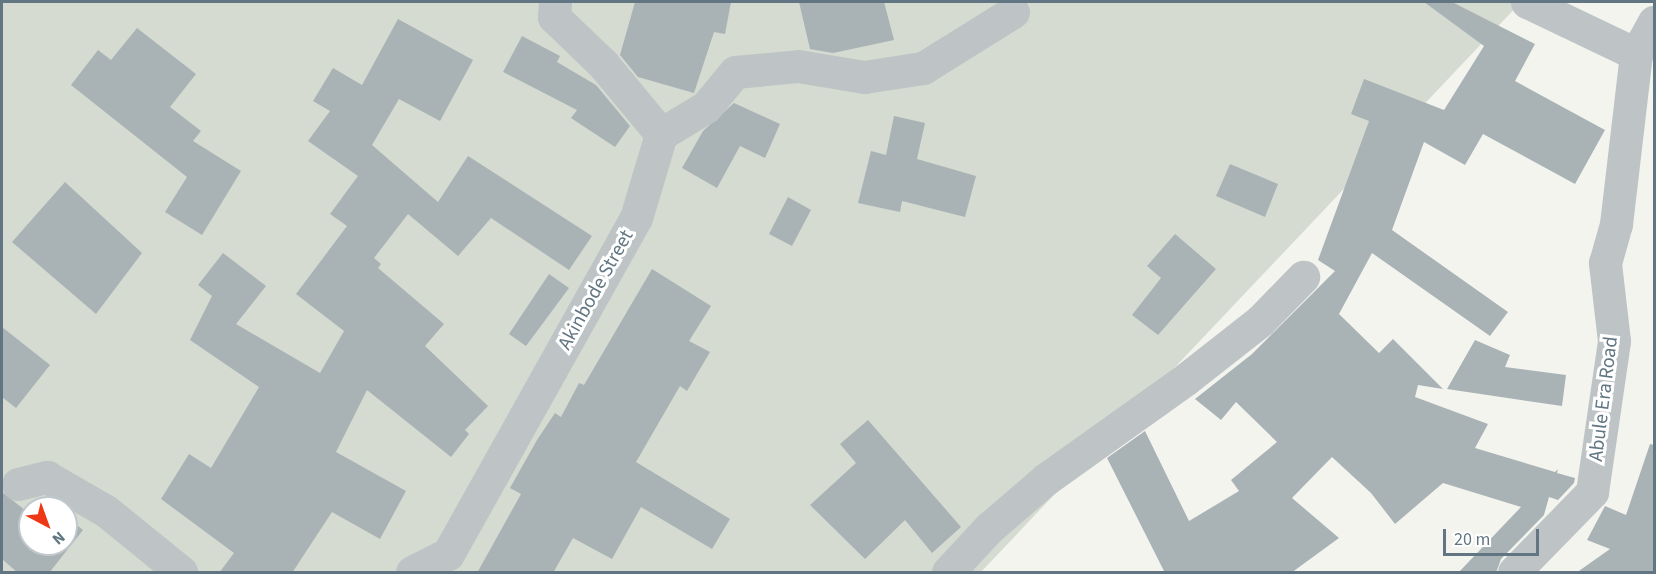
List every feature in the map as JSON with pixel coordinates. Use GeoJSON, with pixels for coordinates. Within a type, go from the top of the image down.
{"type":"FeatureCollection","features":[{"type":"Feature","properties":{"kind":"street"},"geometry":{"type":"LineString","coordinates":[[555,2],[554,17],[603,64],[661,134],[706,107],[735,72],[798,66],[864,77],[923,68],[1013,12]]}},
{"type":"Feature","properties":{"kind":"street"},"geometry":{"type":"LineString","coordinates":[[1527,2],[1636,54]]}},
{"type":"Feature","properties":{"kind":"street","name":"Abule Era Road"},"geometry":{"type":"LineString","coordinates":[[1514,573],[1592,492],[1614,341],[1605,263],[1616,224],[1636,54],[1654,22]]}},
{"type":"Feature","properties":{"kind":"street","name":"Akinbode Street"},"geometry":{"type":"LineString","coordinates":[[412,573],[448,554],[636,218],[661,134]]}},
{"type":"Feature","properties":{"kind":"street"},"geometry":{"type":"LineString","coordinates":[[948,573],[988,528],[1046,479],[1186,379],[1260,321],[1303,277]]}},
{"type":"Feature","properties":{"kind":"street"},"geometry":{"type":"LineString","coordinates":[[18,484],[47,477],[106,511],[181,573]]}},
{"type":"Feature","properties":{"kind":"shaded area"},"geometry":{"type":"Polygon","coordinates":[[[2,2],[1521,2],[981,572],[2,572],[2,2]]]}},
{"type":"Feature","properties":{"kind":"building"},"geometry":{"type":"Polygon","coordinates":[[[635,2],[731,2],[725,34],[714,32],[694,93],[638,77],[620,55],[635,2]]]}},
{"type":"Feature","properties":{"kind":"building"},"geometry":{"type":"Polygon","coordinates":[[[799,2],[884,2],[894,40],[833,53],[810,49],[799,2]]]}},
{"type":"Feature","properties":{"kind":"building"},"geometry":{"type":"Polygon","coordinates":[[[1424,2],[1452,2],[1535,44],[1515,81],[1605,130],[1575,184],[1483,134],[1465,165],[1424,142],[1392,230],[1508,312],[1490,336],[1372,253],[1339,314],[1379,353],[1393,339],[1443,389],[1418,385],[1415,397],[1488,424],[1475,448],[1555,472],[1558,469],[1557,473],[1575,478],[1574,483],[1558,500],[1549,497],[1544,515],[1501,559],[1496,573],[1458,573],[1521,507],[1443,483],[1395,524],[1371,493],[1332,457],[1292,498],[1339,538],[1291,573],[1165,573],[1107,458],[1145,431],[1189,521],[1239,491],[1231,480],[1277,442],[1236,402],[1221,420],[1195,399],[1252,354],[1335,271],[1318,260],[1369,121],[1351,114],[1364,79],[1444,110],[1484,46],[1424,2]]]}},
{"type":"Feature","properties":{"kind":"building"},"geometry":{"type":"Polygon","coordinates":[[[398,19],[473,60],[440,121],[399,99],[372,145],[438,202],[468,156],[592,236],[569,270],[491,218],[458,256],[408,214],[374,258],[381,264],[378,268],[444,324],[425,346],[488,406],[465,430],[469,434],[451,457],[367,390],[336,452],[406,491],[380,539],[332,512],[292,573],[219,573],[234,553],[161,499],[189,454],[211,468],[259,387],[190,340],[212,296],[198,285],[223,253],[266,286],[236,324],[320,373],[344,331],[296,294],[347,226],[330,214],[358,176],[308,141],[330,111],[313,101],[333,68],[362,85],[398,19]]]}},
{"type":"Feature","properties":{"kind":"building"},"geometry":{"type":"Polygon","coordinates":[[[137,28],[196,74],[170,107],[201,131],[193,141],[241,171],[202,235],[165,212],[187,177],[71,85],[98,50],[111,60],[137,28]]]}},
{"type":"Feature","properties":{"kind":"building"},"geometry":{"type":"Polygon","coordinates":[[[522,36],[560,56],[557,62],[596,85],[630,126],[615,147],[571,118],[577,110],[503,72],[522,36]]]}},
{"type":"Feature","properties":{"kind":"building"},"geometry":{"type":"Polygon","coordinates":[[[734,103],[780,124],[765,158],[740,146],[717,188],[682,168],[703,131],[734,103]]]}},
{"type":"Feature","properties":{"kind":"building"},"geometry":{"type":"Polygon","coordinates":[[[894,116],[925,123],[917,159],[976,176],[965,217],[902,201],[900,212],[858,203],[871,151],[886,155],[894,116]]]}},
{"type":"Feature","properties":{"kind":"building"},"geometry":{"type":"Polygon","coordinates":[[[1230,164],[1278,184],[1265,217],[1216,196],[1230,164]]]}},
{"type":"Feature","properties":{"kind":"building"},"geometry":{"type":"Polygon","coordinates":[[[65,182],[142,253],[96,314],[12,242],[65,182]]]}},
{"type":"Feature","properties":{"kind":"building"},"geometry":{"type":"Polygon","coordinates":[[[788,197],[811,210],[792,246],[769,234],[788,197]]]}},
{"type":"Feature","properties":{"kind":"building"},"geometry":{"type":"Polygon","coordinates":[[[1175,234],[1216,269],[1158,335],[1132,315],[1161,278],[1147,266],[1175,234]]]}},
{"type":"Feature","properties":{"kind":"building"},"geometry":{"type":"Polygon","coordinates":[[[652,269],[711,306],[689,341],[710,352],[687,391],[680,386],[636,462],[730,519],[712,549],[641,507],[612,559],[573,538],[553,573],[477,573],[521,494],[510,488],[537,440],[555,413],[561,417],[579,383],[584,385],[652,269]]]}},
{"type":"Feature","properties":{"kind":"building"},"geometry":{"type":"Polygon","coordinates":[[[549,274],[569,288],[526,346],[509,334],[549,274]]]}},
{"type":"Feature","properties":{"kind":"building"},"geometry":{"type":"Polygon","coordinates":[[[2,327],[50,365],[16,408],[2,397],[2,327]]]}},
{"type":"Feature","properties":{"kind":"building"},"geometry":{"type":"Polygon","coordinates":[[[1475,340],[1510,355],[1505,367],[1566,375],[1562,406],[1447,389],[1475,340]]]}},
{"type":"Feature","properties":{"kind":"building"},"geometry":{"type":"Polygon","coordinates":[[[868,420],[961,527],[932,553],[905,520],[865,559],[810,505],[856,463],[840,444],[868,420]]]}},
{"type":"Feature","properties":{"kind":"building"},"geometry":{"type":"Polygon","coordinates":[[[1650,444],[1654,445],[1654,573],[1576,573],[1610,549],[1587,540],[1605,506],[1626,515],[1650,444]]]}},
{"type":"Feature","properties":{"kind":"building"},"geometry":{"type":"Polygon","coordinates":[[[2,492],[18,505],[18,556],[62,556],[49,573],[18,573],[2,559],[2,492]]]}},
{"type":"Feature","properties":{"kind":"building"},"geometry":{"type":"Polygon","coordinates":[[[78,526],[83,530],[78,536],[78,526]]]}}]}
